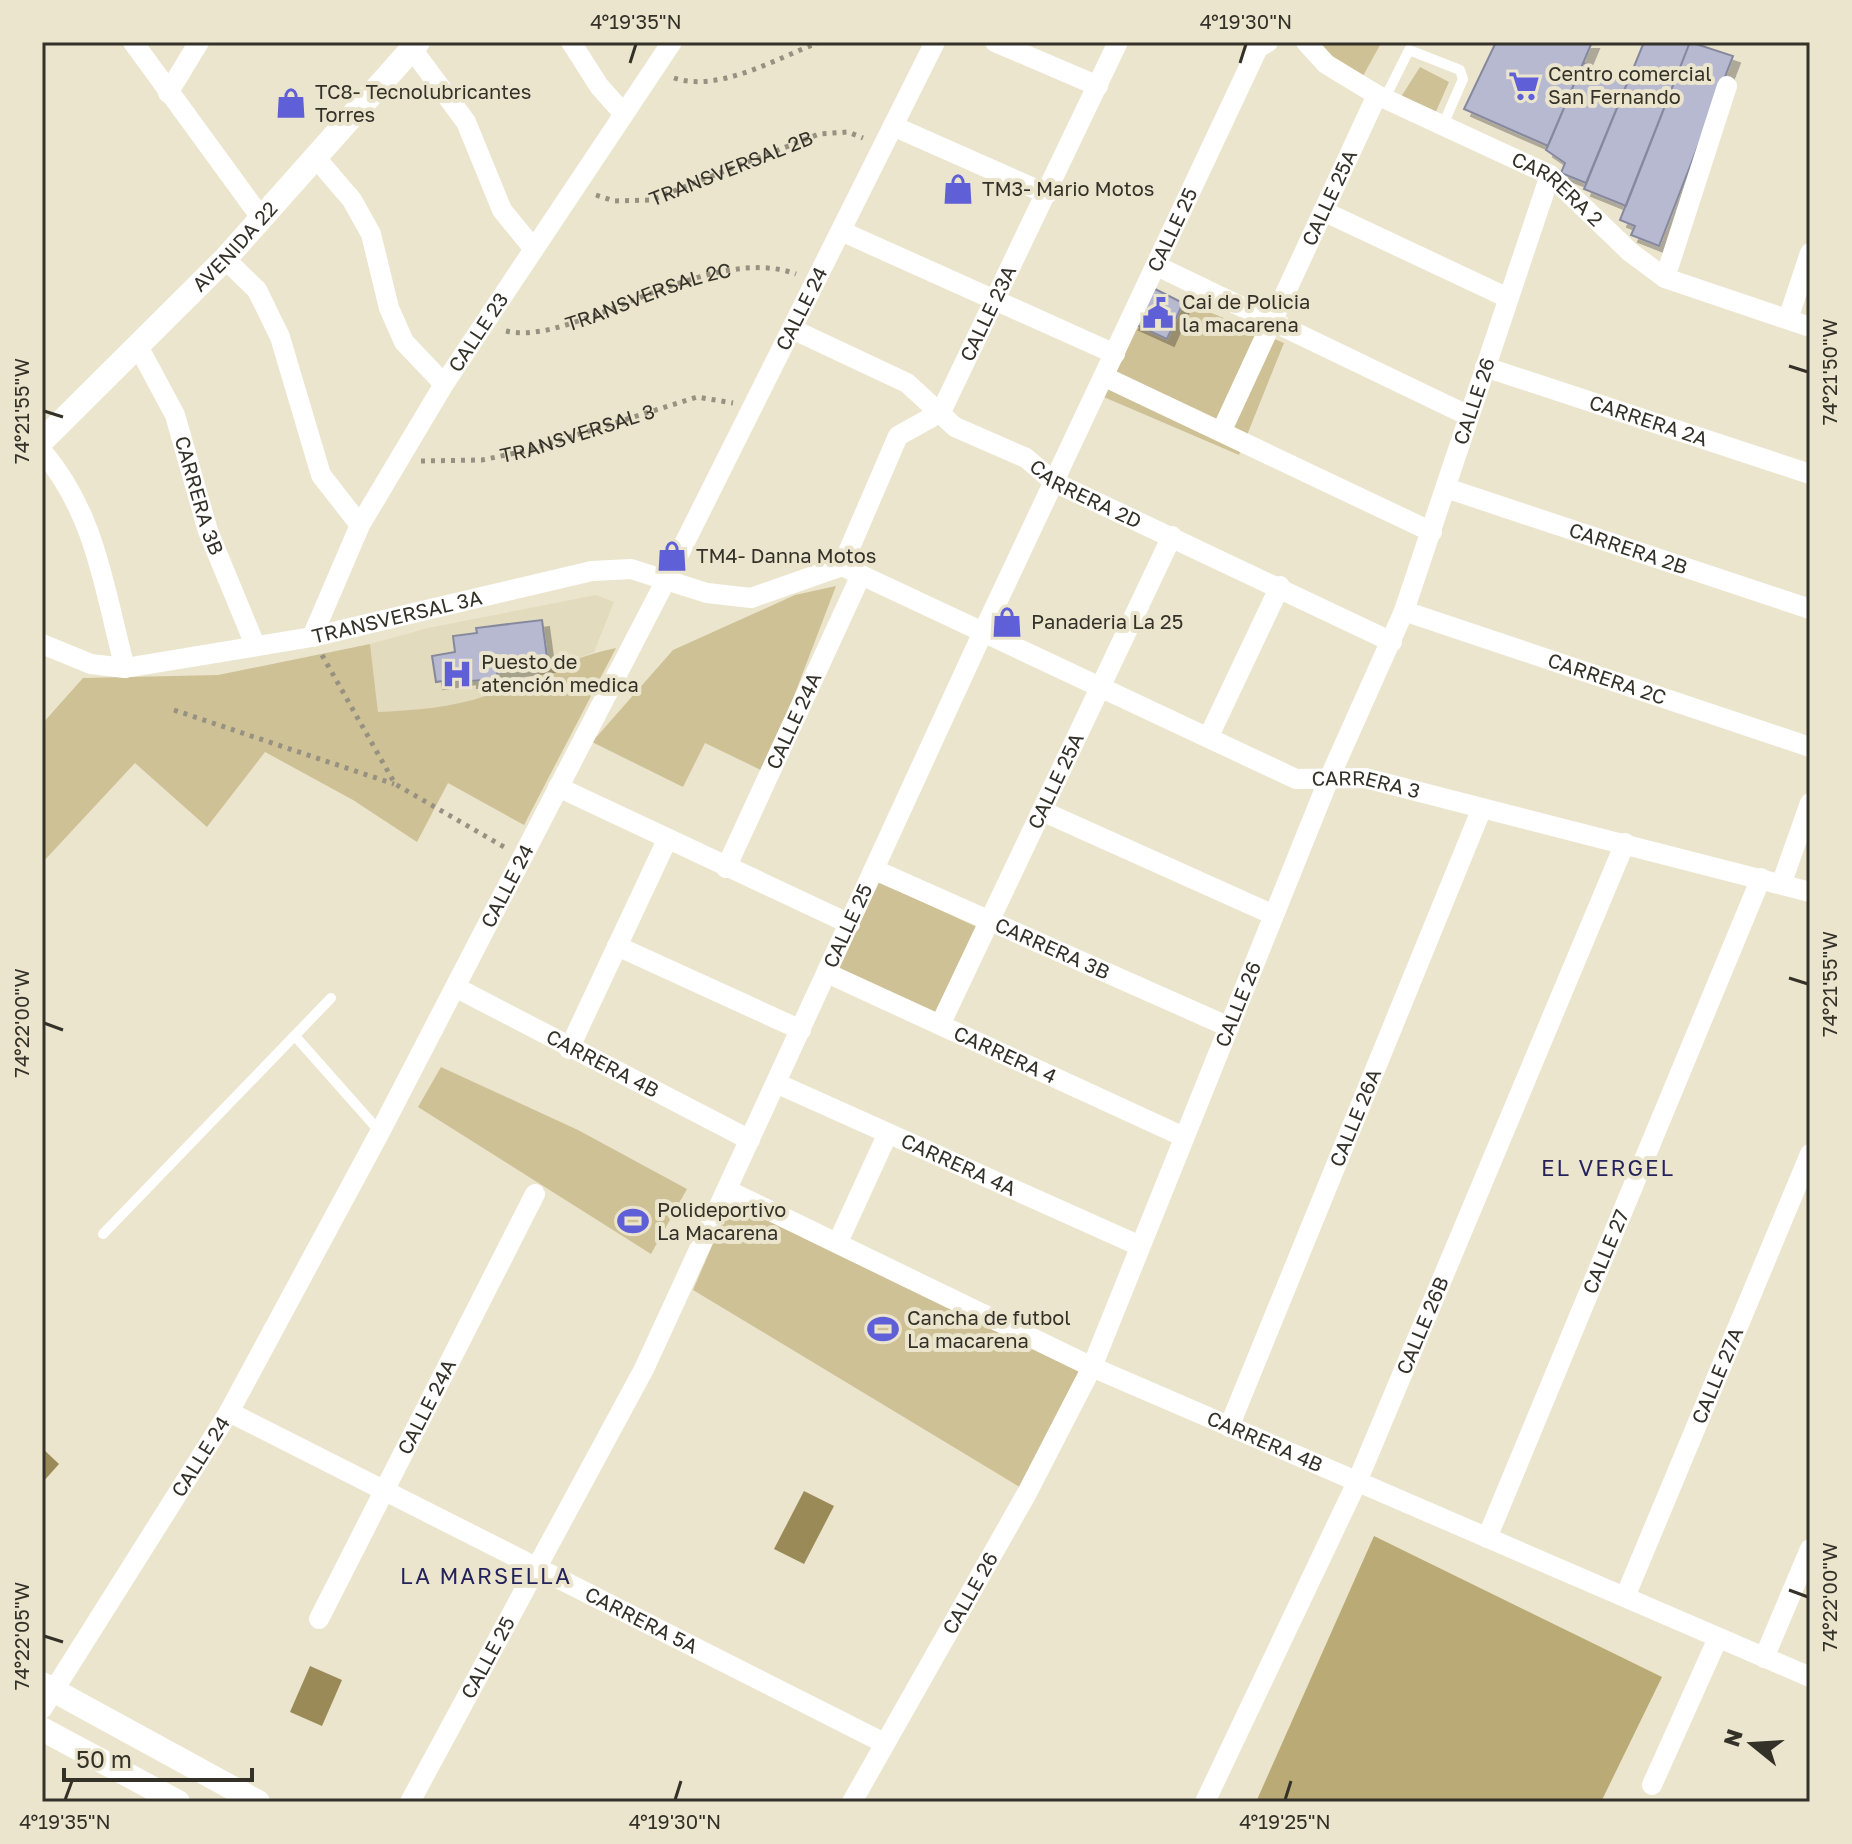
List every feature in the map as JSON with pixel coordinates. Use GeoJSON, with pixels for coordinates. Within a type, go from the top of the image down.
{"type":"FeatureCollection","features":[{"type":"Feature","properties":{"kind":"street"},"geometry":{"type":"LineString","coordinates":[[133,42],[262,219]]}},
{"type":"Feature","properties":{"kind":"street"},"geometry":{"type":"LineString","coordinates":[[168,93],[199,42]]}},
{"type":"Feature","properties":{"kind":"street"},"geometry":{"type":"LineString","coordinates":[[571,42],[599,86],[624,114]]}},
{"type":"Feature","properties":{"kind":"street","name":"CALLE 23"},"geometry":{"type":"LineString","coordinates":[[312,637],[360,525],[444,384],[672,42]]}},
{"type":"Feature","properties":{"kind":"street","name":"CALLE 24"},"geometry":{"type":"LineString","coordinates":[[46,1696],[229,1412],[380,1132],[667,578],[935,42]]}},
{"type":"Feature","properties":{"kind":"street"},"geometry":{"type":"LineString","coordinates":[[995,42],[1098,86]]}},
{"type":"Feature","properties":{"kind":"street","name":"CALLE 23A"},"geometry":{"type":"LineString","coordinates":[[941,412],[1118,42]]}},
{"type":"Feature","properties":{"kind":"street","name":"CALLE 25"},"geometry":{"type":"LineString","coordinates":[[410,1802],[644,1369],[983,632],[1258,48],[1268,42]]}},
{"type":"Feature","properties":{"kind":"street","name":"CARRERA 2"},"geometry":{"type":"LineString","coordinates":[[1306,42],[1326,64],[1381,96],[1550,175],[1630,252],[1665,278],[1810,327]]}},
{"type":"Feature","properties":{"kind":"street"},"geometry":{"type":"LineString","coordinates":[[415,45],[466,122],[502,210],[533,248]]}},
{"type":"Feature","properties":{"kind":"street","name":"AVENIDA 22"},"geometry":{"type":"LineString","coordinates":[[42,441],[139,348],[225,259],[317,159],[415,45]]}},
{"type":"Feature","properties":{"kind":"street"},"geometry":{"type":"LineString","coordinates":[[1665,278],[1727,86]]}},
{"type":"Feature","properties":{"kind":"street","name":"CALLE 25A"},"geometry":{"type":"LineString","coordinates":[[1222,430],[1323,211],[1381,96]]}},
{"type":"Feature","properties":{"kind":"street"},"geometry":{"type":"LineString","coordinates":[[893,126],[1047,194]]}},
{"type":"Feature","properties":{"kind":"street"},"geometry":{"type":"LineString","coordinates":[[317,159],[352,200],[371,234],[389,308],[404,342],[444,384]]}},
{"type":"Feature","properties":{"kind":"street","name":"CALLE 26"},"geometry":{"type":"LineString","coordinates":[[852,1802],[1027,1493],[1092,1367],[1328,781],[1404,611],[1550,175]]}},
{"type":"Feature","properties":{"kind":"street"},"geometry":{"type":"LineString","coordinates":[[1323,211],[1508,298]]}},
{"type":"Feature","properties":{"kind":"street"},"geometry":{"type":"LineString","coordinates":[[841,231],[1115,354]]}},
{"type":"Feature","properties":{"kind":"street"},"geometry":{"type":"LineString","coordinates":[[1788,319],[1810,253]]}},
{"type":"Feature","properties":{"kind":"street"},"geometry":{"type":"LineString","coordinates":[[225,259],[257,290],[280,337],[321,475],[360,525]]}},
{"type":"Feature","properties":{"kind":"street"},"geometry":{"type":"LineString","coordinates":[[1157,266],[1469,416]]}},
{"type":"Feature","properties":{"kind":"street","name":"CARRERA 2D"},"geometry":{"type":"LineString","coordinates":[[792,329],[907,383],[955,427],[1026,458],[1054,482],[1280,586],[1392,642]]}},
{"type":"Feature","properties":{"kind":"street","name":"CARRERA 3B"},"geometry":{"type":"LineString","coordinates":[[139,348],[175,415],[208,531],[255,645]]}},
{"type":"Feature","properties":{"kind":"street","name":"CARRERA 2A"},"geometry":{"type":"LineString","coordinates":[[1485,367],[1810,474]]}},
{"type":"Feature","properties":{"kind":"street"},"geometry":{"type":"LineString","coordinates":[[1105,377],[1432,532]]}},
{"type":"Feature","properties":{"kind":"street"},"geometry":{"type":"LineString","coordinates":[[667,578],[707,593],[751,598],[851,570],[898,436],[941,412]]}},
{"type":"Feature","properties":{"kind":"street"},"geometry":{"type":"LineString","coordinates":[[42,451],[63,476],[85,515],[125,668]]}},
{"type":"Feature","properties":{"kind":"street","name":"CARRERA 2B"},"geometry":{"type":"LineString","coordinates":[[1446,488],[1810,609]]}},
{"type":"Feature","properties":{"kind":"street","name":"CALLE 25A"},"geometry":{"type":"LineString","coordinates":[[940,1025],[1172,536]]}},
{"type":"Feature","properties":{"kind":"street","name":"TRANSVERSAL 3A"},"geometry":{"type":"LineString","coordinates":[[42,644],[91,664],[125,668],[312,637],[592,571],[631,569],[667,578]]}},
{"type":"Feature","properties":{"kind":"street","name":"CARRERA 3"},"geometry":{"type":"LineString","coordinates":[[851,570],[1296,779],[1328,781],[1365,778],[1772,880]]}},
{"type":"Feature","properties":{"kind":"street","name":"CALLE 24A"},"geometry":{"type":"LineString","coordinates":[[726,868],[851,570]]}},
{"type":"Feature","properties":{"kind":"street"},"geometry":{"type":"LineString","coordinates":[[1209,736],[1280,586]]}},
{"type":"Feature","properties":{"kind":"street","name":"CARRERA 2C"},"geometry":{"type":"LineString","coordinates":[[1404,611],[1810,747]]}},
{"type":"Feature","properties":{"kind":"street"},"geometry":{"type":"LineString","coordinates":[[558,787],[850,924]]}},
{"type":"Feature","properties":{"kind":"street","name":"CALLE 27"},"geometry":{"type":"LineString","coordinates":[[1487,1538],[1772,880],[1810,803]]}},
{"type":"Feature","properties":{"kind":"street","name":"CALLE 26A"},"geometry":{"type":"LineString","coordinates":[[1229,1427],[1482,808]]}},
{"type":"Feature","properties":{"kind":"street"},"geometry":{"type":"LineString","coordinates":[[1042,811],[1274,915]]}},
{"type":"Feature","properties":{"kind":"street"},"geometry":{"type":"LineString","coordinates":[[569,1049],[667,840]]}},
{"type":"Feature","properties":{"kind":"street","name":"CALLE 26B"},"geometry":{"type":"LineString","coordinates":[[1205,1802],[1357,1482],[1625,843]]}},
{"type":"Feature","properties":{"kind":"street","name":"CARRERA 3B"},"geometry":{"type":"LineString","coordinates":[[875,870],[1229,1027]]}},
{"type":"Feature","properties":{"kind":"street"},"geometry":{"type":"LineString","coordinates":[[1772,880],[1810,892]]}},
{"type":"Feature","properties":{"kind":"street"},"geometry":{"type":"LineString","coordinates":[[617,946],[801,1030]]}},
{"type":"Feature","properties":{"kind":"street","name":"CARRERA 4"},"geometry":{"type":"LineString","coordinates":[[827,973],[1184,1137]]}},
{"type":"Feature","properties":{"kind":"street","name":"CARRERA 4B"},"geometry":{"type":"LineString","coordinates":[[457,988],[569,1049],[750,1140]]}},
{"type":"Feature","properties":{"kind":"street","name":"CARRERA 4A"},"geometry":{"type":"LineString","coordinates":[[776,1083],[1140,1246]]}},
{"type":"Feature","properties":{"kind":"street"},"geometry":{"type":"LineString","coordinates":[[838,1242],[888,1133]]}},
{"type":"Feature","properties":{"kind":"street","name":"CALLE 27A"},"geometry":{"type":"LineString","coordinates":[[1625,1597],[1810,1154]]}},
{"type":"Feature","properties":{"kind":"street","name":"CARRERA 4B"},"geometry":{"type":"LineString","coordinates":[[727,1190],[1092,1367],[1810,1677]]}},
{"type":"Feature","properties":{"kind":"street","name":"CALLE 24A"},"geometry":{"type":"LineString","coordinates":[[319,1619],[535,1194]]}},
{"type":"Feature","properties":{"kind":"street","name":"CARRERA 5A"},"geometry":{"type":"LineString","coordinates":[[229,1412],[884,1743]]}},
{"type":"Feature","properties":{"kind":"street"},"geometry":{"type":"LineString","coordinates":[[1764,1658],[1810,1549]]}},
{"type":"Feature","properties":{"kind":"street"},"geometry":{"type":"LineString","coordinates":[[1652,1785],[1718,1638]]}},
{"type":"Feature","properties":{"kind":"street"},"geometry":{"type":"LineString","coordinates":[[46,1696],[258,1802]]}},
{"type":"Feature","properties":{"kind":"street"},"geometry":{"type":"LineString","coordinates":[[42,1729],[178,1802]]}},
{"type":"Feature","properties":{"kind":"lane"},"geometry":{"type":"LineString","coordinates":[[1381,96],[1409,50],[1460,70],[1463,79],[1443,125]]}},
{"type":"Feature","properties":{"kind":"lane"},"geometry":{"type":"LineString","coordinates":[[103,1234],[331,998]]}},
{"type":"Feature","properties":{"kind":"lane"},"geometry":{"type":"LineString","coordinates":[[295,1036],[380,1132]]}},
{"type":"Feature","properties":{"kind":"path"},"geometry":{"type":"LineString","coordinates":[[654,71],[686,82],[715,81],[820,42]]}},
{"type":"Feature","properties":{"kind":"path","name":"TRANSVERSAL 2B"},"geometry":{"type":"LineString","coordinates":[[576,188],[614,201],[651,200],[819,134],[848,132],[883,147]]}},
{"type":"Feature","properties":{"kind":"path","name":"TRANSVERSAL 2C"},"geometry":{"type":"LineString","coordinates":[[482,326],[518,334],[562,327],[736,268],[779,268],[816,281]]}},
{"type":"Feature","properties":{"kind":"path","name":"TRANSVERSAL 3"},"geometry":{"type":"LineString","coordinates":[[398,462],[482,460],[525,451],[697,397],[754,406]]}},
{"type":"Feature","properties":{"kind":"path"},"geometry":{"type":"LineString","coordinates":[[312,637],[395,784]]}},
{"type":"Feature","properties":{"kind":"path"},"geometry":{"type":"LineString","coordinates":[[174,710],[395,784],[522,858]]}},
{"type":"Feature","properties":{"kind":"shaded area"},"geometry":{"type":"Polygon","coordinates":[[[1319,42],[1379,42],[1380,45],[1363,76],[1333,58],[1319,42]]]}},
{"type":"Feature","properties":{"kind":"shaded area"},"geometry":{"type":"Polygon","coordinates":[[[1420,67],[1449,82],[1434,116],[1399,100],[1420,67]]]}},
{"type":"Feature","properties":{"kind":"shaded area"},"geometry":{"type":"Polygon","coordinates":[[[1185,302],[1284,343],[1239,455],[1099,395],[1132,323],[1167,339],[1185,302]]]}},
{"type":"Feature","properties":{"kind":"shaded area"},"geometry":{"type":"Polygon","coordinates":[[[836,586],[765,772],[705,743],[683,787],[592,742],[673,650],[795,595],[836,586]]]}},
{"type":"Feature","properties":{"kind":"shaded area","name":"Puesto de atención medica"},"geometry":{"type":"Polygon","coordinates":[[[596,595],[614,602],[594,652],[486,696],[441,709],[378,712],[370,644],[428,628],[596,595]]]}},
{"type":"Feature","properties":{"kind":"shaded area"},"geometry":{"type":"Polygon","coordinates":[[[370,644],[378,712],[461,703],[583,657],[616,648],[524,825],[448,783],[417,842],[353,800],[265,752],[207,827],[135,763],[42,863],[42,724],[83,678],[218,675],[370,644]]]}},
{"type":"Feature","properties":{"kind":"shaded area"},"geometry":{"type":"Polygon","coordinates":[[[873,879],[979,928],[936,1020],[830,971],[873,879]]]}},
{"type":"Feature","properties":{"kind":"shaded area"},"geometry":{"type":"Polygon","coordinates":[[[441,1067],[578,1130],[687,1189],[651,1254],[418,1107],[441,1067]]]}},
{"type":"Feature","properties":{"kind":"shaded area","name":"Cancha de futbol La macarena"},"geometry":{"type":"Polygon","coordinates":[[[733,1197],[1090,1368],[1023,1489],[693,1290],[733,1197]]]}},
{"type":"Feature","properties":{"kind":"shaded area"},"geometry":{"type":"Polygon","coordinates":[[[42,1448],[59,1464],[42,1483],[42,1448]]]}},
{"type":"Feature","properties":{"kind":"shaded area"},"geometry":{"type":"Polygon","coordinates":[[[804,1491],[834,1506],[804,1564],[774,1549],[804,1491]]]}},
{"type":"Feature","properties":{"kind":"shaded area"},"geometry":{"type":"Polygon","coordinates":[[[1374,1536],[1662,1677],[1601,1802],[1256,1802],[1374,1536]]]}},
{"type":"Feature","properties":{"kind":"shaded area"},"geometry":{"type":"Polygon","coordinates":[[[310,1666],[342,1680],[322,1726],[290,1712],[310,1666]]]}},
{"type":"Feature","properties":{"kind":"building","name":"Centro comercial San Fernando"},"geometry":{"type":"Polygon","coordinates":[[[1496,42],[1592,42],[1548,146],[1464,109],[1496,42]]]}},
{"type":"Feature","properties":{"kind":"building"},"geometry":{"type":"Polygon","coordinates":[[[1644,42],[1690,42],[1626,206],[1584,189],[1644,42]]]}},
{"type":"Feature","properties":{"kind":"building"},"geometry":{"type":"Polygon","coordinates":[[[1690,42],[1733,56],[1659,246],[1631,235],[1635,226],[1620,220],[1690,42]]]}},
{"type":"Feature","properties":{"kind":"building"},"geometry":{"type":"Polygon","coordinates":[[[1583,63],[1628,81],[1586,183],[1561,173],[1565,163],[1546,150],[1583,63]]]}},
{"type":"Feature","properties":{"kind":"building","name":"Cai de Policia la macarena"},"geometry":{"type":"Polygon","coordinates":[[[1149,286],[1183,303],[1167,339],[1132,323],[1149,286]]]}},
{"type":"Feature","properties":{"kind":"building"},"geometry":{"type":"Polygon","coordinates":[[[542,620],[548,665],[497,672],[498,679],[470,681],[470,677],[436,682],[432,656],[455,652],[453,636],[477,633],[476,628],[542,620]]]}},
{"type":"Feature","properties":{"kind":"place","name":"Centro comercial San Fernando"},"geometry":{"type":"Point","coordinates":[1524,86]}},
{"type":"Feature","properties":{"kind":"place","name":"TC8- Tecnolubricantes Torres"},"geometry":{"type":"Point","coordinates":[291,103]}},
{"type":"Feature","properties":{"kind":"place","name":"TM3- Mario Motos"},"geometry":{"type":"Point","coordinates":[958,189]}},
{"type":"Feature","properties":{"kind":"place","name":"Cai de Policia la macarena"},"geometry":{"type":"Point","coordinates":[1158,313]}},
{"type":"Feature","properties":{"kind":"place","name":"TM4- Danna Motos"},"geometry":{"type":"Point","coordinates":[672,556]}},
{"type":"Feature","properties":{"kind":"place","name":"Panaderia La 25"},"geometry":{"type":"Point","coordinates":[1007,622]}},
{"type":"Feature","properties":{"kind":"place","name":"Puesto de atención medica"},"geometry":{"type":"Point","coordinates":[457,674]}},
{"type":"Feature","properties":{"kind":"place","name":"Polideportivo La Macarena"},"geometry":{"type":"Point","coordinates":[633,1221]}},
{"type":"Feature","properties":{"kind":"place","name":"Cancha de futbol La macarena"},"geometry":{"type":"Point","coordinates":[883,1329]}},
{"type":"Feature","properties":{"kind":"district","name":"EL VERGEL"},"geometry":{"type":"Point","coordinates":[1608,1168]}},
{"type":"Feature","properties":{"kind":"district","name":"LA MARSELLA"},"geometry":{"type":"Point","coordinates":[486,1576]}}]}
